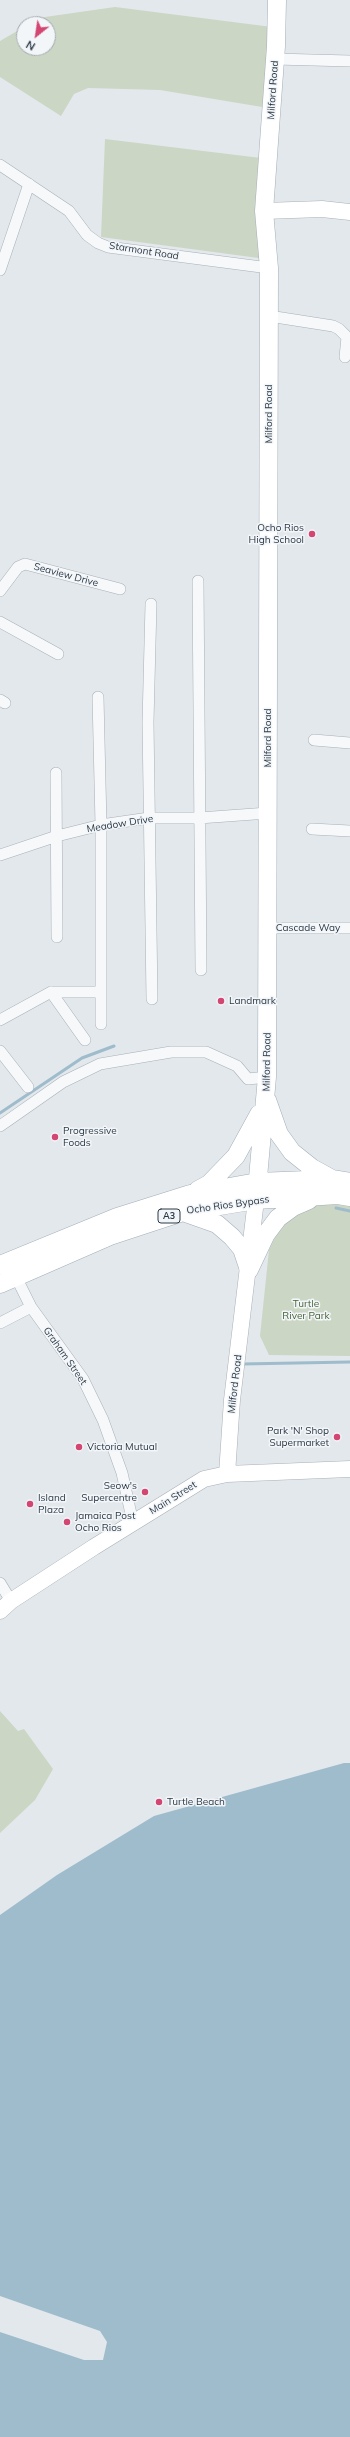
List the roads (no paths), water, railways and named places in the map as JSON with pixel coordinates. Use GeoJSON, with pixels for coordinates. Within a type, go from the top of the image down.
{"type":"FeatureCollection","features":[{"type":"Feature","properties":{"kind":"main road","name":"Milford Road"},"geometry":{"type":"LineString","coordinates":[[256,1191],[267,1076],[266,928],[268,813],[269,268],[264,210],[275,59],[277,0]]}},
{"type":"Feature","properties":{"kind":"main road"},"geometry":{"type":"LineString","coordinates":[[266,1098],[279,1134],[292,1152],[340,1191]]}},
{"type":"Feature","properties":{"kind":"main road"},"geometry":{"type":"LineString","coordinates":[[190,1194],[209,1184],[236,1156],[247,1139],[266,1098]]}},
{"type":"Feature","properties":{"kind":"main road","name":"Ocho Rios Bypass"},"geometry":{"type":"LineString","coordinates":[[6,1272],[117,1217],[190,1194],[256,1191],[340,1191],[350,1182]]}},
{"type":"Feature","properties":{"kind":"main road","name":"Ocho Rios Bypass"},"geometry":{"type":"LineString","coordinates":[[6,1272],[183,1212],[256,1191]]}},
{"type":"Feature","properties":{"kind":"main road"},"geometry":{"type":"LineString","coordinates":[[249,1270],[266,1234],[278,1218],[293,1207],[340,1191]]}},
{"type":"Feature","properties":{"kind":"main road"},"geometry":{"type":"LineString","coordinates":[[183,1212],[217,1224],[232,1237],[242,1249],[249,1270]]}},
{"type":"Feature","properties":{"kind":"street"},"geometry":{"type":"LineString","coordinates":[[275,59],[350,61]]}},
{"type":"Feature","properties":{"kind":"street","name":"Starmont Road"},"geometry":{"type":"LineString","coordinates":[[0,165],[69,211],[87,235],[103,245],[269,268]]}},
{"type":"Feature","properties":{"kind":"street"},"geometry":{"type":"LineString","coordinates":[[0,270],[29,184]]}},
{"type":"Feature","properties":{"kind":"street"},"geometry":{"type":"LineString","coordinates":[[264,210],[322,209],[350,212]]}},
{"type":"Feature","properties":{"kind":"street"},"geometry":{"type":"LineString","coordinates":[[269,316],[339,329],[347,337],[345,357]]}},
{"type":"Feature","properties":{"kind":"street","name":"Seaview Drive"},"geometry":{"type":"LineString","coordinates":[[0,591],[18,567],[25,564],[120,589]]}},
{"type":"Feature","properties":{"kind":"street"},"geometry":{"type":"LineString","coordinates":[[198,580],[201,970]]}},
{"type":"Feature","properties":{"kind":"street"},"geometry":{"type":"LineString","coordinates":[[151,604],[148,695],[152,999]]}},
{"type":"Feature","properties":{"kind":"street"},"geometry":{"type":"LineString","coordinates":[[0,622],[58,654]]}},
{"type":"Feature","properties":{"kind":"street"},"geometry":{"type":"LineString","coordinates":[[98,697],[101,825],[101,1024]]}},
{"type":"Feature","properties":{"kind":"street"},"geometry":{"type":"LineString","coordinates":[[314,740],[350,744]]}},
{"type":"Feature","properties":{"kind":"street"},"geometry":{"type":"LineString","coordinates":[[56,772],[57,936]]}},
{"type":"Feature","properties":{"kind":"street","name":"Meadow Drive"},"geometry":{"type":"LineString","coordinates":[[0,855],[57,836],[101,825],[149,818],[199,818],[268,813]]}},
{"type":"Feature","properties":{"kind":"street"},"geometry":{"type":"LineString","coordinates":[[312,829],[350,831]]}},
{"type":"Feature","properties":{"kind":"street","name":"Cascade Way"},"geometry":{"type":"LineString","coordinates":[[266,928],[350,928]]}},
{"type":"Feature","properties":{"kind":"street"},"geometry":{"type":"LineString","coordinates":[[0,1020],[52,992],[101,992]]}},
{"type":"Feature","properties":{"kind":"street"},"geometry":{"type":"LineString","coordinates":[[52,992],[85,1040]]}},
{"type":"Feature","properties":{"kind":"street"},"geometry":{"type":"LineString","coordinates":[[0,1051],[28,1087]]}},
{"type":"Feature","properties":{"kind":"street"},"geometry":{"type":"LineString","coordinates":[[0,1126],[63,1082],[100,1064],[171,1052],[206,1052],[237,1066],[248,1079],[267,1076]]}},
{"type":"Feature","properties":{"kind":"street","name":"Milford Road"},"geometry":{"type":"LineString","coordinates":[[227,1474],[232,1400],[249,1270],[256,1191]]}},
{"type":"Feature","properties":{"kind":"street","name":"Graham Street"},"geometry":{"type":"LineString","coordinates":[[6,1272],[83,1379],[104,1420],[122,1473],[133,1522]]}},
{"type":"Feature","properties":{"kind":"street"},"geometry":{"type":"LineString","coordinates":[[0,1323],[30,1307]]}},
{"type":"Feature","properties":{"kind":"street","name":"Main Street"},"geometry":{"type":"LineString","coordinates":[[5,1606],[133,1522],[204,1479],[227,1474],[350,1470]]}},
{"type":"Feature","properties":{"kind":"street"},"geometry":{"type":"LineString","coordinates":[[0,1583],[5,1606]]}},
{"type":"Feature","properties":{"kind":"water"},"geometry":{"type":"Polygon","coordinates":[[[344,1763],[350,1763],[350,2437],[0,2437],[0,2332],[84,2360],[103,2360],[107,2342],[100,2331],[0,2296],[0,1915],[57,1875],[154,1816],[344,1763]]]}},
{"type":"Feature","properties":{"kind":"waterway"},"geometry":{"type":"LineString","coordinates":[[0,1113],[82,1058],[114,1046]]}},
{"type":"Feature","properties":{"kind":"waterway"},"geometry":{"type":"LineString","coordinates":[[336,1208],[350,1211]]}},
{"type":"Feature","properties":{"kind":"waterway"},"geometry":{"type":"LineString","coordinates":[[242,1364],[350,1362]]}},
{"type":"Feature","properties":{"kind":"place","name":"Ocho Rios High School"},"geometry":{"type":"Point","coordinates":[312,534]}},
{"type":"Feature","properties":{"kind":"place","name":"Landmark"},"geometry":{"type":"Point","coordinates":[221,1001]}},
{"type":"Feature","properties":{"kind":"place","name":"Progressive Foods"},"geometry":{"type":"Point","coordinates":[55,1137]}},
{"type":"Feature","properties":{"kind":"place","name":"Park 'N' Shop Supermarket"},"geometry":{"type":"Point","coordinates":[337,1437]}},
{"type":"Feature","properties":{"kind":"place","name":"Victoria Mutual"},"geometry":{"type":"Point","coordinates":[79,1447]}},
{"type":"Feature","properties":{"kind":"place","name":"Seow's Supercentre"},"geometry":{"type":"Point","coordinates":[145,1492]}},
{"type":"Feature","properties":{"kind":"place","name":"Island Plaza"},"geometry":{"type":"Point","coordinates":[30,1504]}},
{"type":"Feature","properties":{"kind":"place","name":"Jamaica Post Ocho Rios"},"geometry":{"type":"Point","coordinates":[67,1522]}},
{"type":"Feature","properties":{"kind":"place","name":"Turtle Beach"},"geometry":{"type":"Point","coordinates":[159,1802]}},
{"type":"Feature","properties":{"kind":"park label","name":"Turtle River Park"},"geometry":{"type":"Point","coordinates":[306,1310]}}]}
